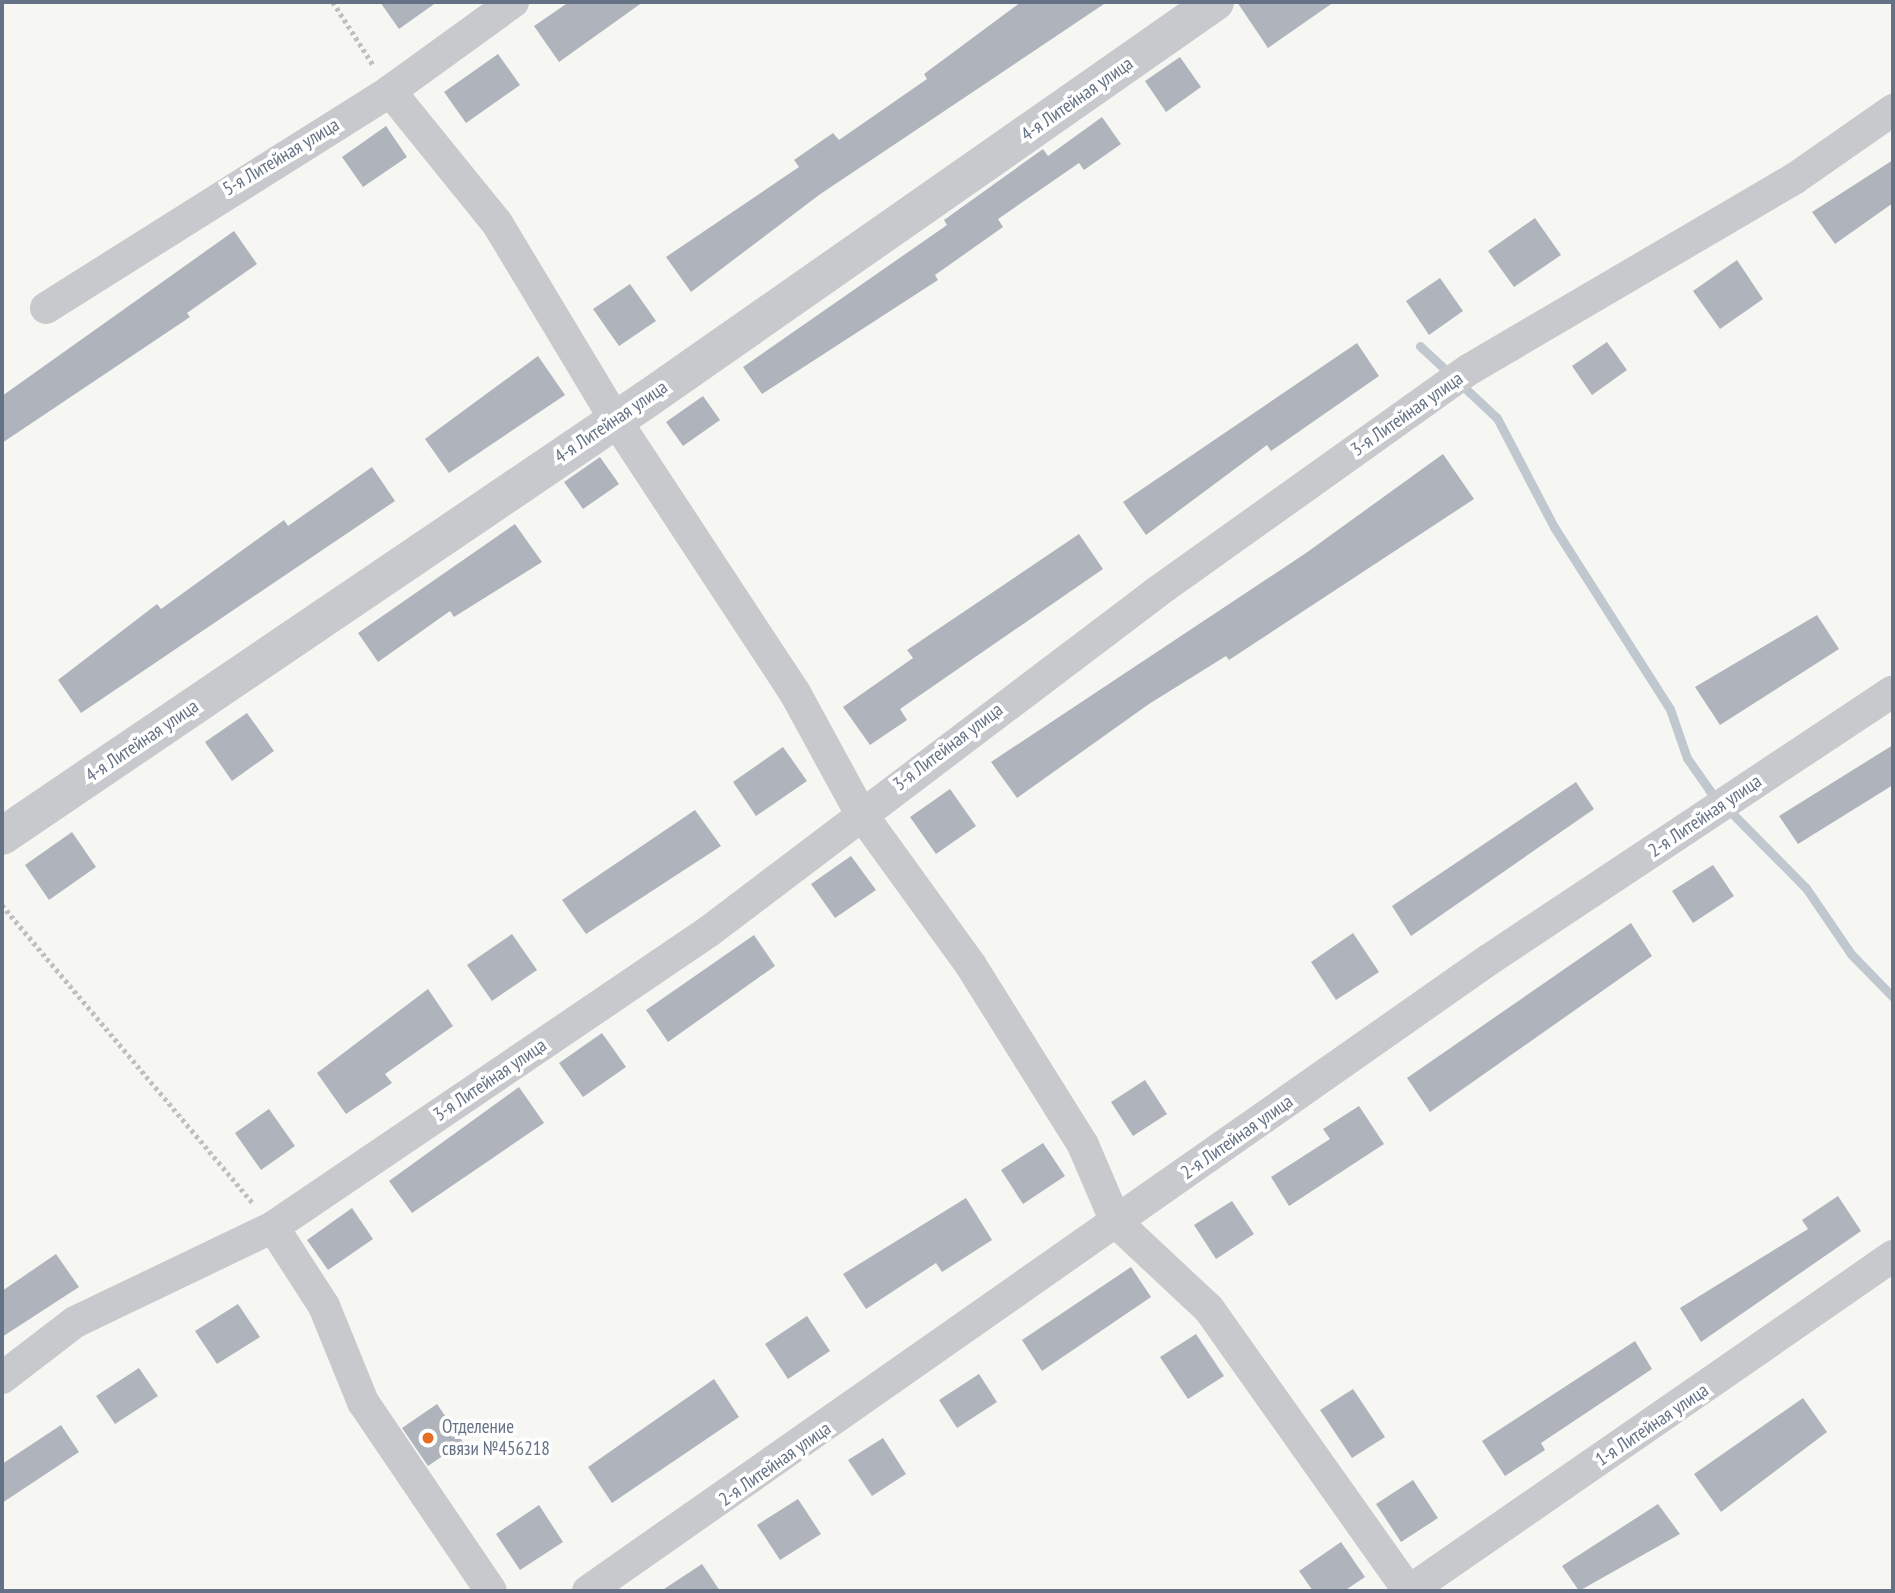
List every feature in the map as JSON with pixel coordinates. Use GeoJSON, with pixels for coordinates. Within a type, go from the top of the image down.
{"type":"FeatureCollection","features":[{"type":"Feature","properties":{"kind":"street","name":"5-я Литейная улица"},"geometry":{"type":"LineString","coordinates":[[46,308],[390,91],[513,2]]}},
{"type":"Feature","properties":{"kind":"street","name":"4-я Литейная улица"},"geometry":{"type":"LineString","coordinates":[[2,836],[615,419],[1215,2]]}},
{"type":"Feature","properties":{"kind":"street"},"geometry":{"type":"LineString","coordinates":[[390,91],[497,223],[615,419],[795,693],[860,812],[971,964],[1083,1145],[1116,1222],[1209,1309],[1409,1591]]}},
{"type":"Feature","properties":{"kind":"street","name":"3-я Литейная улица"},"geometry":{"type":"LineString","coordinates":[[2,1378],[75,1322],[273,1227],[708,932],[860,812],[1470,369],[1794,179],[1893,110]]}},
{"type":"Feature","properties":{"kind":"street","name":"2-я Литейная улица"},"geometry":{"type":"LineString","coordinates":[[588,1591],[1490,959],[1893,691]]}},
{"type":"Feature","properties":{"kind":"street"},"geometry":{"type":"LineString","coordinates":[[273,1227],[324,1306],[363,1402],[491,1591]]}},
{"type":"Feature","properties":{"kind":"street","name":"1-я Литейная улица"},"geometry":{"type":"LineString","coordinates":[[1409,1591],[1893,1256]]}},
{"type":"Feature","properties":{"kind":"path"},"geometry":{"type":"LineString","coordinates":[[333,2],[390,91]]}},
{"type":"Feature","properties":{"kind":"path"},"geometry":{"type":"LineString","coordinates":[[2,905],[273,1227]]}},
{"type":"Feature","properties":{"kind":"building"},"geometry":{"type":"Polygon","coordinates":[[[380,2],[437,2],[399,29],[380,2]]]}},
{"type":"Feature","properties":{"kind":"building"},"geometry":{"type":"Polygon","coordinates":[[[569,2],[643,2],[559,62],[534,26],[569,2]]]}},
{"type":"Feature","properties":{"kind":"building"},"geometry":{"type":"Polygon","coordinates":[[[1021,2],[1107,2],[819,195],[691,292],[666,257],[799,167],[794,160],[833,133],[839,140],[927,79],[924,74],[1021,2]]]}},
{"type":"Feature","properties":{"kind":"building"},"geometry":{"type":"Polygon","coordinates":[[[1237,2],[1334,2],[1268,48],[1237,2]]]}},
{"type":"Feature","properties":{"kind":"building"},"geometry":{"type":"Polygon","coordinates":[[[498,54],[520,85],[466,123],[444,92],[498,54]]]}},
{"type":"Feature","properties":{"kind":"building"},"geometry":{"type":"Polygon","coordinates":[[[1180,57],[1201,87],[1166,112],[1145,81],[1180,57]]]}},
{"type":"Feature","properties":{"kind":"building"},"geometry":{"type":"Polygon","coordinates":[[[1102,117],[1121,144],[1084,170],[1079,163],[998,219],[1003,227],[935,275],[938,280],[762,394],[743,367],[947,225],[944,220],[1043,149],[1048,156],[1102,117]]]}},
{"type":"Feature","properties":{"kind":"building"},"geometry":{"type":"Polygon","coordinates":[[[386,126],[407,157],[363,187],[342,157],[386,126]]]}},
{"type":"Feature","properties":{"kind":"building"},"geometry":{"type":"Polygon","coordinates":[[[1893,160],[1893,203],[1835,244],[1812,212],[1893,160]]]}},
{"type":"Feature","properties":{"kind":"building"},"geometry":{"type":"Polygon","coordinates":[[[1535,218],[1561,255],[1514,287],[1488,251],[1535,218]]]}},
{"type":"Feature","properties":{"kind":"building"},"geometry":{"type":"Polygon","coordinates":[[[234,231],[257,264],[187,313],[190,317],[2,443],[2,396],[234,231]]]}},
{"type":"Feature","properties":{"kind":"building"},"geometry":{"type":"Polygon","coordinates":[[[1737,260],[1763,299],[1720,329],[1693,291],[1737,260]]]}},
{"type":"Feature","properties":{"kind":"building"},"geometry":{"type":"Polygon","coordinates":[[[1440,278],[1463,311],[1429,335],[1406,301],[1440,278]]]}},
{"type":"Feature","properties":{"kind":"building"},"geometry":{"type":"Polygon","coordinates":[[[630,284],[656,321],[619,346],[593,309],[630,284]]]}},
{"type":"Feature","properties":{"kind":"building"},"geometry":{"type":"Polygon","coordinates":[[[1607,342],[1627,370],[1592,395],[1572,366],[1607,342]]]}},
{"type":"Feature","properties":{"kind":"building"},"geometry":{"type":"Polygon","coordinates":[[[1357,343],[1379,376],[1271,451],[1267,445],[1146,535],[1123,502],[1357,343]]]}},
{"type":"Feature","properties":{"kind":"building"},"geometry":{"type":"Polygon","coordinates":[[[538,356],[565,395],[449,473],[425,439],[538,356]]]}},
{"type":"Feature","properties":{"kind":"building"},"geometry":{"type":"Polygon","coordinates":[[[703,396],[720,420],[683,446],[666,422],[703,396]]]}},
{"type":"Feature","properties":{"kind":"building"},"geometry":{"type":"Polygon","coordinates":[[[1443,454],[1474,499],[1229,660],[1226,656],[1149,704],[1017,798],[991,762],[1306,553],[1443,454]]]}},
{"type":"Feature","properties":{"kind":"building"},"geometry":{"type":"Polygon","coordinates":[[[600,457],[619,484],[583,509],[564,482],[600,457]]]}},
{"type":"Feature","properties":{"kind":"building"},"geometry":{"type":"Polygon","coordinates":[[[372,467],[395,501],[81,713],[58,680],[157,604],[161,609],[284,520],[288,526],[372,467]]]}},
{"type":"Feature","properties":{"kind":"building"},"geometry":{"type":"Polygon","coordinates":[[[515,524],[542,562],[454,617],[450,611],[378,662],[358,633],[515,524]]]}},
{"type":"Feature","properties":{"kind":"building"},"geometry":{"type":"Polygon","coordinates":[[[1079,534],[1103,569],[900,709],[907,720],[870,745],[843,707],[913,658],[907,650],[1079,534]]]}},
{"type":"Feature","properties":{"kind":"building"},"geometry":{"type":"Polygon","coordinates":[[[1817,615],[1839,649],[1720,725],[1695,687],[1817,615]]]}},
{"type":"Feature","properties":{"kind":"building"},"geometry":{"type":"Polygon","coordinates":[[[247,713],[274,751],[232,781],[205,742],[247,713]]]}},
{"type":"Feature","properties":{"kind":"building"},"geometry":{"type":"Polygon","coordinates":[[[1893,745],[1893,785],[1798,844],[1779,816],[1893,745]]]}},
{"type":"Feature","properties":{"kind":"building"},"geometry":{"type":"Polygon","coordinates":[[[783,747],[807,781],[756,816],[733,782],[783,747]]]}},
{"type":"Feature","properties":{"kind":"building"},"geometry":{"type":"Polygon","coordinates":[[[1576,782],[1594,809],[1411,936],[1392,906],[1576,782]]]}},
{"type":"Feature","properties":{"kind":"building"},"geometry":{"type":"Polygon","coordinates":[[[950,789],[976,826],[936,854],[910,817],[950,789]]]}},
{"type":"Feature","properties":{"kind":"building"},"geometry":{"type":"Polygon","coordinates":[[[695,810],[721,846],[586,934],[562,900],[695,810]]]}},
{"type":"Feature","properties":{"kind":"building"},"geometry":{"type":"Polygon","coordinates":[[[72,832],[96,867],[49,900],[25,865],[72,832]]]}},
{"type":"Feature","properties":{"kind":"building"},"geometry":{"type":"Polygon","coordinates":[[[851,856],[876,890],[835,918],[811,884],[851,856]]]}},
{"type":"Feature","properties":{"kind":"building"},"geometry":{"type":"Polygon","coordinates":[[[1713,865],[1734,896],[1693,923],[1672,891],[1713,865]]]}},
{"type":"Feature","properties":{"kind":"building"},"geometry":{"type":"Polygon","coordinates":[[[1631,923],[1652,956],[1430,1112],[1407,1078],[1631,923]]]}},
{"type":"Feature","properties":{"kind":"building"},"geometry":{"type":"Polygon","coordinates":[[[1353,933],[1379,972],[1336,1000],[1311,962],[1353,933]]]}},
{"type":"Feature","properties":{"kind":"building"},"geometry":{"type":"Polygon","coordinates":[[[512,934],[537,970],[492,1001],[467,965],[512,934]]]}},
{"type":"Feature","properties":{"kind":"building"},"geometry":{"type":"Polygon","coordinates":[[[754,935],[775,966],[668,1042],[646,1010],[754,935]]]}},
{"type":"Feature","properties":{"kind":"building"},"geometry":{"type":"Polygon","coordinates":[[[428,989],[453,1026],[385,1074],[392,1083],[346,1114],[317,1073],[428,989]]]}},
{"type":"Feature","properties":{"kind":"building"},"geometry":{"type":"Polygon","coordinates":[[[602,1033],[626,1067],[583,1097],[559,1063],[602,1033]]]}},
{"type":"Feature","properties":{"kind":"building"},"geometry":{"type":"Polygon","coordinates":[[[1145,1080],[1167,1114],[1133,1136],[1111,1102],[1145,1080]]]}},
{"type":"Feature","properties":{"kind":"building"},"geometry":{"type":"Polygon","coordinates":[[[519,1087],[544,1123],[412,1213],[389,1181],[519,1087]]]}},
{"type":"Feature","properties":{"kind":"building"},"geometry":{"type":"Polygon","coordinates":[[[1359,1106],[1384,1144],[1289,1206],[1271,1177],[1330,1139],[1323,1129],[1359,1106]]]}},
{"type":"Feature","properties":{"kind":"building"},"geometry":{"type":"Polygon","coordinates":[[[269,1109],[295,1146],[261,1170],[235,1133],[269,1109]]]}},
{"type":"Feature","properties":{"kind":"building"},"geometry":{"type":"Polygon","coordinates":[[[1043,1143],[1065,1176],[1023,1204],[1001,1170],[1043,1143]]]}},
{"type":"Feature","properties":{"kind":"building"},"geometry":{"type":"Polygon","coordinates":[[[1838,1196],[1861,1231],[1701,1342],[1680,1308],[1808,1229],[1802,1220],[1838,1196]]]}},
{"type":"Feature","properties":{"kind":"building"},"geometry":{"type":"Polygon","coordinates":[[[966,1198],[992,1240],[942,1272],[936,1263],[866,1309],[843,1274],[966,1198]]]}},
{"type":"Feature","properties":{"kind":"building"},"geometry":{"type":"Polygon","coordinates":[[[1232,1201],[1254,1234],[1216,1259],[1194,1225],[1232,1201]]]}},
{"type":"Feature","properties":{"kind":"building"},"geometry":{"type":"Polygon","coordinates":[[[352,1208],[373,1239],[328,1270],[307,1240],[352,1208]]]}},
{"type":"Feature","properties":{"kind":"building"},"geometry":{"type":"Polygon","coordinates":[[[56,1254],[79,1287],[2,1337],[2,1291],[56,1254]]]}},
{"type":"Feature","properties":{"kind":"building"},"geometry":{"type":"Polygon","coordinates":[[[1131,1267],[1151,1297],[1042,1371],[1022,1340],[1131,1267]]]}},
{"type":"Feature","properties":{"kind":"building"},"geometry":{"type":"Polygon","coordinates":[[[238,1304],[260,1337],[217,1364],[195,1331],[238,1304]]]}},
{"type":"Feature","properties":{"kind":"building"},"geometry":{"type":"Polygon","coordinates":[[[807,1316],[830,1351],[788,1379],[765,1344],[807,1316]]]}},
{"type":"Feature","properties":{"kind":"building"},"geometry":{"type":"Polygon","coordinates":[[[1196,1334],[1224,1376],[1188,1399],[1160,1357],[1196,1334]]]}},
{"type":"Feature","properties":{"kind":"building"},"geometry":{"type":"Polygon","coordinates":[[[1635,1341],[1652,1369],[1541,1443],[1545,1450],[1505,1476],[1482,1441],[1635,1341]]]}},
{"type":"Feature","properties":{"kind":"building"},"geometry":{"type":"Polygon","coordinates":[[[139,1368],[158,1396],[115,1424],[96,1396],[139,1368]]]}},
{"type":"Feature","properties":{"kind":"building"},"geometry":{"type":"Polygon","coordinates":[[[979,1374],[997,1402],[957,1428],[939,1400],[979,1374]]]}},
{"type":"Feature","properties":{"kind":"building"},"geometry":{"type":"Polygon","coordinates":[[[714,1379],[739,1417],[612,1503],[588,1467],[714,1379]]]}},
{"type":"Feature","properties":{"kind":"building"},"geometry":{"type":"Polygon","coordinates":[[[1353,1389],[1385,1437],[1352,1458],[1320,1410],[1353,1389]]]}},
{"type":"Feature","properties":{"kind":"building"},"geometry":{"type":"Polygon","coordinates":[[[1803,1398],[1827,1432],[1721,1512],[1694,1474],[1803,1398]]]}},
{"type":"Feature","properties":{"kind":"building","name":"Отделение связи №456218"},"geometry":{"type":"Polygon","coordinates":[[[437,1404],[463,1442],[428,1466],[402,1428],[437,1404]]]}},
{"type":"Feature","properties":{"kind":"building"},"geometry":{"type":"Polygon","coordinates":[[[61,1425],[79,1452],[2,1503],[2,1464],[61,1425]]]}},
{"type":"Feature","properties":{"kind":"building"},"geometry":{"type":"Polygon","coordinates":[[[883,1438],[906,1474],[872,1496],[848,1460],[883,1438]]]}},
{"type":"Feature","properties":{"kind":"building"},"geometry":{"type":"Polygon","coordinates":[[[1413,1480],[1438,1518],[1401,1542],[1376,1504],[1413,1480]]]}},
{"type":"Feature","properties":{"kind":"building"},"geometry":{"type":"Polygon","coordinates":[[[798,1499],[821,1534],[780,1560],[757,1525],[798,1499]]]}},
{"type":"Feature","properties":{"kind":"building"},"geometry":{"type":"Polygon","coordinates":[[[1658,1504],[1680,1534],[1579,1591],[1562,1566],[1658,1504]]]}},
{"type":"Feature","properties":{"kind":"building"},"geometry":{"type":"Polygon","coordinates":[[[539,1505],[563,1542],[520,1570],[496,1534],[539,1505]]]}},
{"type":"Feature","properties":{"kind":"building"},"geometry":{"type":"Polygon","coordinates":[[[1341,1542],[1365,1577],[1344,1591],[1313,1591],[1299,1571],[1341,1542]]]}},
{"type":"Feature","properties":{"kind":"building"},"geometry":{"type":"Polygon","coordinates":[[[702,1564],[720,1591],[661,1591],[702,1564]]]}},
{"type":"Feature","properties":{"kind":"waterway"},"geometry":{"type":"LineString","coordinates":[[1420,346],[1497,418],[1554,527],[1670,709],[1687,758],[1709,790],[1806,888],[1851,954],[1893,997]]}},
{"type":"Feature","properties":{"kind":"place","name":"Отделение связи №456218"},"geometry":{"type":"Point","coordinates":[428,1438]}}]}
